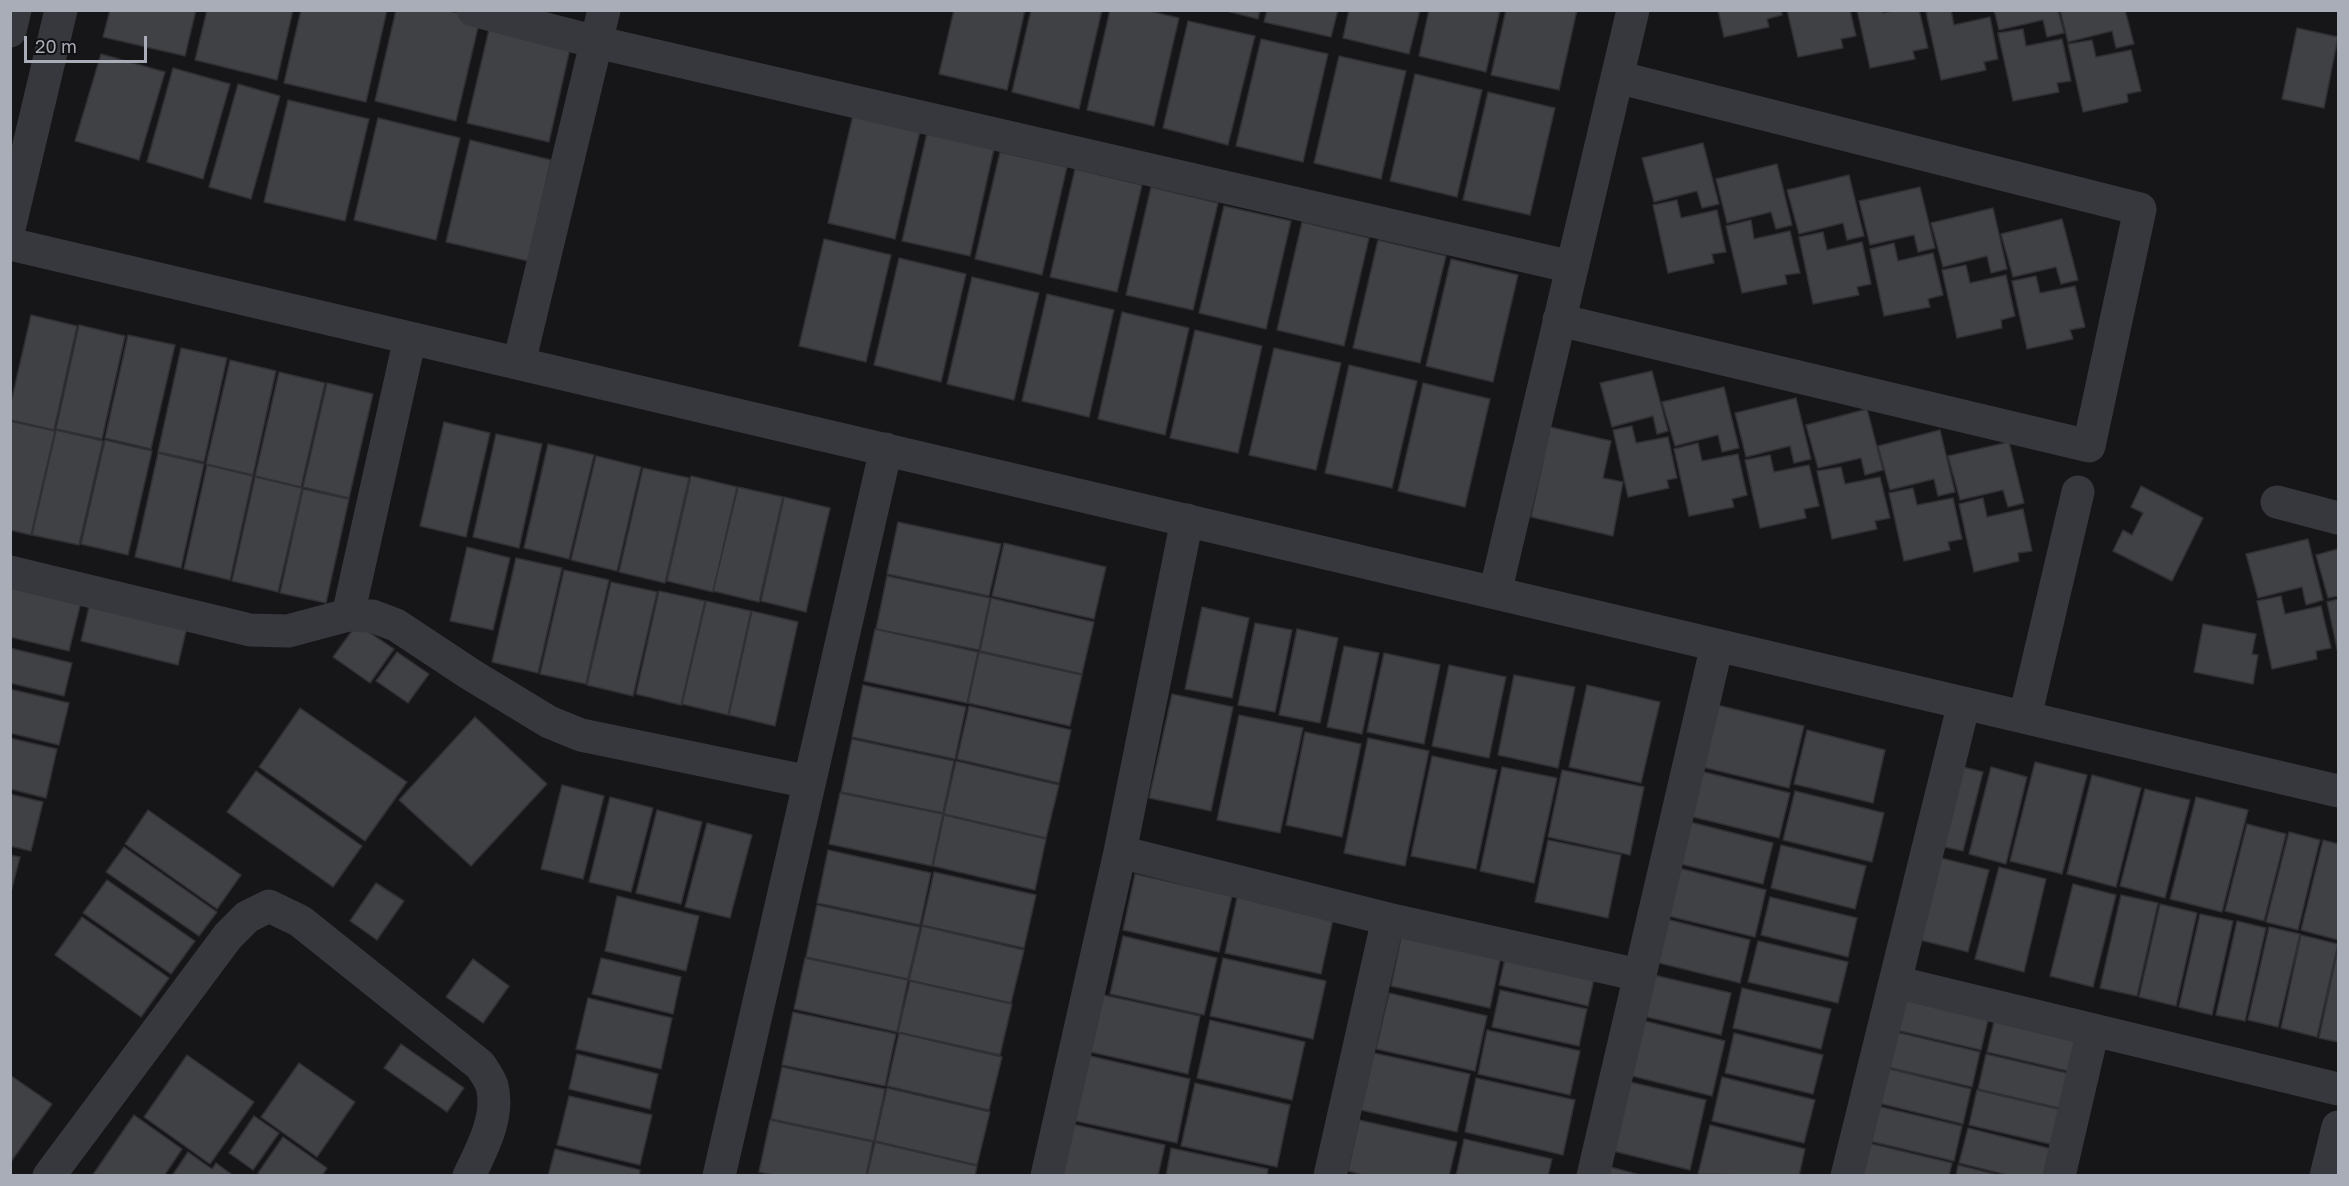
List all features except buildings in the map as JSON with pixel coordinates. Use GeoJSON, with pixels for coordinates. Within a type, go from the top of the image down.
{"type":"FeatureCollection","features":[{"type":"Feature","properties":{"kind":"street"},"geometry":{"type":"LineString","coordinates":[[10,31],[15,10]]}},
{"type":"Feature","properties":{"kind":"street"},"geometry":{"type":"LineString","coordinates":[[10,225],[61,10]]}},
{"type":"Feature","properties":{"kind":"street"},"geometry":{"type":"LineString","coordinates":[[473,10],[596,42],[1572,267]]}},
{"type":"Feature","properties":{"kind":"street"},"geometry":{"type":"LineString","coordinates":[[519,363],[603,10]]}},
{"type":"Feature","properties":{"kind":"street"},"geometry":{"type":"LineString","coordinates":[[1494,593],[1633,10]]}},
{"type":"Feature","properties":{"kind":"street"},"geometry":{"type":"LineString","coordinates":[[1559,320],[2089,446],[2140,209],[1617,77]]}},
{"type":"Feature","properties":{"kind":"street"},"geometry":{"type":"LineString","coordinates":[[10,244],[2338,791]]}},
{"type":"Feature","properties":{"kind":"street"},"geometry":{"type":"LineString","coordinates":[[348,615],[410,338]]}},
{"type":"Feature","properties":{"kind":"street"},"geometry":{"type":"LineString","coordinates":[[719,1176],[886,449]]}},
{"type":"Feature","properties":{"kind":"street"},"geometry":{"type":"LineString","coordinates":[[2025,717],[2078,492]]}},
{"type":"Feature","properties":{"kind":"street"},"geometry":{"type":"LineString","coordinates":[[2277,502],[2338,518]]}},
{"type":"Feature","properties":{"kind":"street"},"geometry":{"type":"LineString","coordinates":[[1047,1176],[1120,852],[1187,520]]}},
{"type":"Feature","properties":{"kind":"street"},"geometry":{"type":"LineString","coordinates":[[10,572],[249,630],[288,632],[348,615],[372,616],[396,625],[549,722],[581,735],[809,782]]}},
{"type":"Feature","properties":{"kind":"street"},"geometry":{"type":"LineString","coordinates":[[1593,1176],[1717,645]]}},
{"type":"Feature","properties":{"kind":"street"},"geometry":{"type":"LineString","coordinates":[[1847,1176],[1964,703]]}},
{"type":"Feature","properties":{"kind":"street"},"geometry":{"type":"LineString","coordinates":[[1120,852],[1388,919],[1640,975]]}},
{"type":"Feature","properties":{"kind":"street"},"geometry":{"type":"LineString","coordinates":[[49,1176],[228,936],[248,917],[268,906],[300,921],[480,1065],[492,1085],[494,1109],[482,1149],[470,1176]]}},
{"type":"Feature","properties":{"kind":"street"},"geometry":{"type":"LineString","coordinates":[[1330,1176],[1388,919]]}},
{"type":"Feature","properties":{"kind":"street"},"geometry":{"type":"LineString","coordinates":[[1895,982],[2338,1089]]}},
{"type":"Feature","properties":{"kind":"street"},"geometry":{"type":"LineString","coordinates":[[2060,1176],[2093,1030]]}},
{"type":"Feature","properties":{"kind":"street"},"geometry":{"type":"LineString","coordinates":[[2326,1176],[2338,1127]]}}]}
